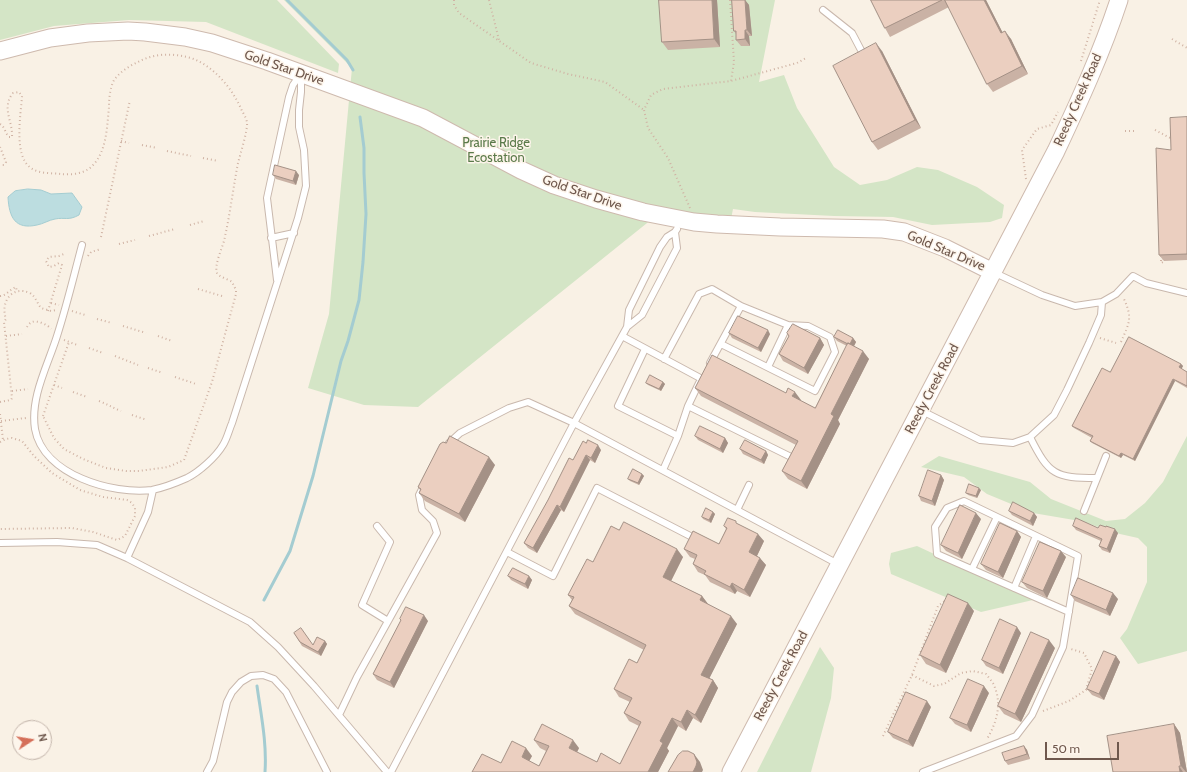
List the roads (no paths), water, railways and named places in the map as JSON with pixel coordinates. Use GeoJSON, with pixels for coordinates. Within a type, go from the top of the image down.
{"type":"FeatureCollection","features":[{"type":"Feature","properties":{"kind":"street","name":"Reedy Creek Road"},"geometry":{"type":"LineString","coordinates":[[731,772],[1056,151],[1082,96],[1112,24],[1120,0]]}},
{"type":"Feature","properties":{"kind":"street","name":"Gold Star Drive"},"geometry":{"type":"LineString","coordinates":[[0,51],[31,42],[71,34],[145,32],[186,37],[212,43],[267,61],[423,118],[502,160],[554,185],[596,200],[683,224],[883,229],[904,232],[940,246],[993,272]]}},
{"type":"Feature","properties":{"kind":"lane"},"geometry":{"type":"LineString","coordinates":[[823,10],[852,33],[862,52]]}},
{"type":"Feature","properties":{"kind":"lane"},"geometry":{"type":"LineString","coordinates":[[82,244],[61,323],[37,395],[34,417],[35,430],[43,449],[53,461],[78,477],[113,488],[154,490],[188,477],[208,462],[222,446],[235,416],[294,233],[306,186],[304,150],[299,127],[298,110],[301,92],[301,74]]}},
{"type":"Feature","properties":{"kind":"lane"},"geometry":{"type":"LineString","coordinates":[[278,283],[267,198],[293,85],[301,74]]}},
{"type":"Feature","properties":{"kind":"lane"},"geometry":{"type":"LineString","coordinates":[[627,327],[629,310],[660,247],[667,237],[683,224]]}},
{"type":"Feature","properties":{"kind":"lane"},"geometry":{"type":"LineString","coordinates":[[391,772],[574,423],[627,327],[642,315],[677,248],[683,224]]}},
{"type":"Feature","properties":{"kind":"lane"},"geometry":{"type":"LineString","coordinates":[[271,238],[294,233]]}},
{"type":"Feature","properties":{"kind":"lane"},"geometry":{"type":"LineString","coordinates":[[993,272],[1042,295],[1076,306],[1102,302],[1116,294],[1133,276],[1146,283],[1187,293]]}},
{"type":"Feature","properties":{"kind":"lane"},"geometry":{"type":"LineString","coordinates":[[664,359],[699,294],[712,289],[741,306],[788,325],[808,326],[830,337],[835,352],[815,391],[721,344]]}},
{"type":"Feature","properties":{"kind":"lane"},"geometry":{"type":"LineString","coordinates":[[921,410],[980,440],[1012,442],[1030,437],[1054,415],[1089,343],[1100,315],[1102,302]]}},
{"type":"Feature","properties":{"kind":"lane"},"geometry":{"type":"LineString","coordinates":[[663,470],[678,436],[688,406],[741,306]]}},
{"type":"Feature","properties":{"kind":"lane"},"geometry":{"type":"LineString","coordinates":[[768,367],[788,325]]}},
{"type":"Feature","properties":{"kind":"lane"},"geometry":{"type":"LineString","coordinates":[[622,336],[702,379]]}},
{"type":"Feature","properties":{"kind":"lane"},"geometry":{"type":"LineString","coordinates":[[645,348],[618,406],[678,436]]}},
{"type":"Feature","properties":{"kind":"lane"},"geometry":{"type":"LineString","coordinates":[[442,450],[460,433],[509,408],[528,402],[574,423],[840,564]]}},
{"type":"Feature","properties":{"kind":"lane"},"geometry":{"type":"LineString","coordinates":[[688,406],[791,457]]}},
{"type":"Feature","properties":{"kind":"lane"},"geometry":{"type":"LineString","coordinates":[[1030,437],[1037,452],[1048,468],[1062,476],[1097,478]]}},
{"type":"Feature","properties":{"kind":"lane"},"geometry":{"type":"LineString","coordinates":[[1084,511],[1106,456]]}},
{"type":"Feature","properties":{"kind":"lane"},"geometry":{"type":"LineString","coordinates":[[339,715],[357,677],[437,533],[432,521],[422,510],[419,495],[425,483]]}},
{"type":"Feature","properties":{"kind":"lane"},"geometry":{"type":"LineString","coordinates":[[736,510],[749,485]]}},
{"type":"Feature","properties":{"kind":"lane"},"geometry":{"type":"LineString","coordinates":[[507,552],[553,576],[597,488],[694,538]]}},
{"type":"Feature","properties":{"kind":"lane"},"geometry":{"type":"LineString","coordinates":[[127,558],[148,512],[154,490]]}},
{"type":"Feature","properties":{"kind":"lane"},"geometry":{"type":"LineString","coordinates":[[923,772],[1016,736],[1032,715],[1063,647],[1069,612],[1078,556],[964,501],[947,508],[935,527],[937,554],[1069,612]]}},
{"type":"Feature","properties":{"kind":"lane"},"geometry":{"type":"LineString","coordinates":[[972,569],[997,517]]}},
{"type":"Feature","properties":{"kind":"lane"},"geometry":{"type":"LineString","coordinates":[[377,526],[390,542],[362,605],[388,621]]}},
{"type":"Feature","properties":{"kind":"lane"},"geometry":{"type":"LineString","coordinates":[[1014,588],[1036,536]]}},
{"type":"Feature","properties":{"kind":"lane"},"geometry":{"type":"LineString","coordinates":[[0,543],[57,542],[97,546],[127,558],[250,622],[278,647],[339,715],[387,772]]}},
{"type":"Feature","properties":{"kind":"lane"},"geometry":{"type":"LineString","coordinates":[[207,772],[213,761],[227,702],[232,692],[241,682],[251,676],[263,674],[274,679],[286,692],[327,772]]}},
{"type":"Feature","properties":{"kind":"water"},"geometry":{"type":"Polygon","coordinates":[[[28,189],[41,190],[51,194],[72,193],[82,207],[79,215],[69,218],[58,218],[37,225],[23,226],[18,224],[10,211],[8,197],[15,191],[28,189]]]}},
{"type":"Feature","properties":{"kind":"waterway"},"geometry":{"type":"LineString","coordinates":[[287,0],[347,60],[353,70]]}},
{"type":"Feature","properties":{"kind":"waterway"},"geometry":{"type":"LineString","coordinates":[[264,600],[290,551],[313,476],[341,361],[359,300],[366,214],[364,148],[360,117]]}},
{"type":"Feature","properties":{"kind":"waterway"},"geometry":{"type":"LineString","coordinates":[[257,686],[262,718],[265,772]]}},
{"type":"Feature","properties":{"kind":"park label","name":"Prairie Ridge Ecostation"},"geometry":{"type":"Point","coordinates":[496,150]}}]}
